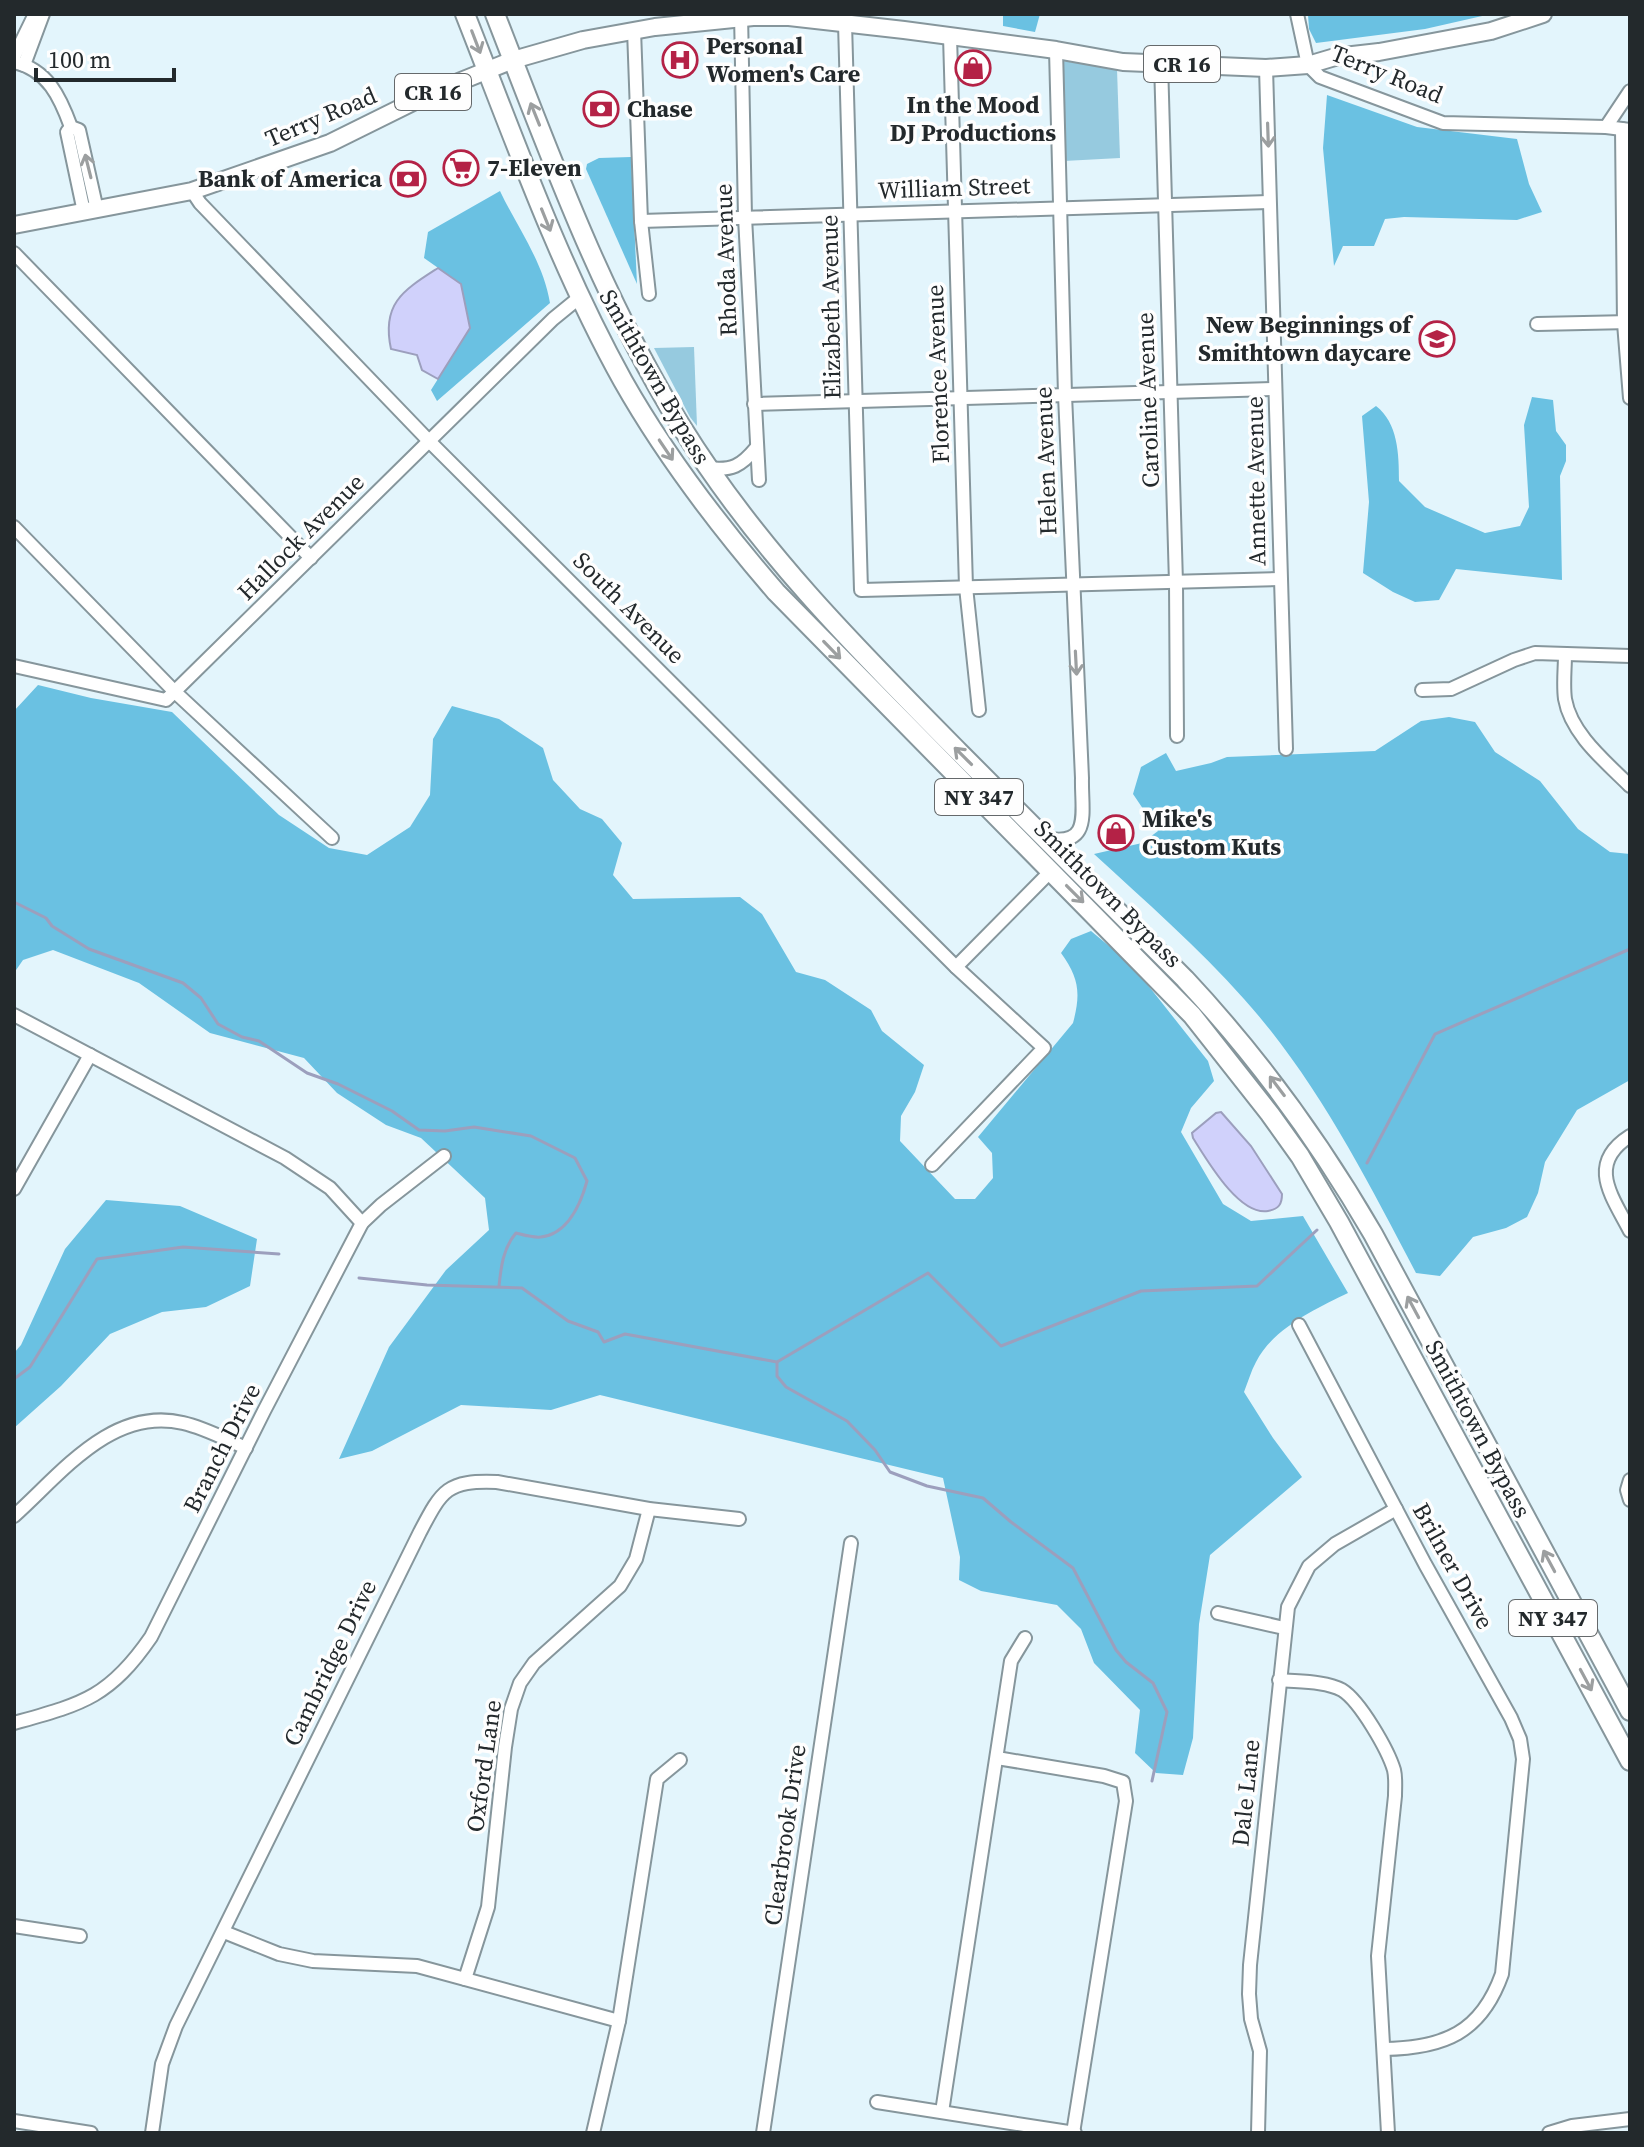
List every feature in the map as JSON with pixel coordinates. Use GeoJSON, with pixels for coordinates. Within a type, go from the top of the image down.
{"type":"FeatureCollection","features":[{"type":"Feature","properties":{"kind":"highway","name":"Smithtown Bypass"},"geometry":{"type":"LineString","coordinates":[[465,14],[548,228],[580,297],[648,423],[688,483],[741,551],[797,614],[1142,961],[1208,1034],[1256,1094],[1300,1156],[1353,1247],[1630,1761]]}},
{"type":"Feature","properties":{"kind":"highway","name":"Smithtown Bypass"},"geometry":{"type":"LineString","coordinates":[[495,14],[583,237],[609,294],[644,363],[708,468],[750,526],[824,614],[1211,1007],[1266,1072],[1312,1134],[1386,1258],[1610,1675],[1629,1702]]}},
{"type":"Feature","properties":{"kind":"main road","name":"CR 16"},"geometry":{"type":"LineString","coordinates":[[1308,65],[1335,57],[1491,31],[1543,14]]}},
{"type":"Feature","properties":{"kind":"main road","name":"Terry Road"},"geometry":{"type":"LineString","coordinates":[[14,225],[192,191],[330,143],[429,94],[486,70],[575,42],[634,30],[741,16],[845,23],[1056,50],[1123,62],[1266,68],[1308,65]]}},
{"type":"Feature","properties":{"kind":"street"},"geometry":{"type":"LineString","coordinates":[[17,61],[35,14]]}},
{"type":"Feature","properties":{"kind":"street"},"geometry":{"type":"LineString","coordinates":[[17,61],[43,14]]}},
{"type":"Feature","properties":{"kind":"street"},"geometry":{"type":"LineString","coordinates":[[1297,14],[1308,65]]}},
{"type":"Feature","properties":{"kind":"street","name":"Rhoda Avenue"},"geometry":{"type":"LineString","coordinates":[[741,16],[745,217],[759,480]]}},
{"type":"Feature","properties":{"kind":"street","name":"Elizabeth Avenue"},"geometry":{"type":"LineString","coordinates":[[845,23],[861,590],[966,587]]}},
{"type":"Feature","properties":{"kind":"street"},"geometry":{"type":"LineString","coordinates":[[634,30],[641,221],[649,294]]}},
{"type":"Feature","properties":{"kind":"street","name":"Florence Avenue"},"geometry":{"type":"LineString","coordinates":[[950,36],[966,587],[979,710]]}},
{"type":"Feature","properties":{"kind":"street","name":"Helen Avenue"},"geometry":{"type":"LineString","coordinates":[[1045,838],[1067,841],[1075,838],[1081,828],[1082,778],[1065,395],[1056,50]]}},
{"type":"Feature","properties":{"kind":"street"},"geometry":{"type":"LineString","coordinates":[[17,61],[44,77],[56,89],[71,127],[79,130],[91,211]]}},
{"type":"Feature","properties":{"kind":"street","name":"Caroline Avenue"},"geometry":{"type":"LineString","coordinates":[[1161,62],[1176,583],[1177,736]]}},
{"type":"Feature","properties":{"kind":"street","name":"Terry Road"},"geometry":{"type":"LineString","coordinates":[[1308,65],[1320,77],[1443,123],[1626,130]]}},
{"type":"Feature","properties":{"kind":"street","name":"Annette Avenue"},"geometry":{"type":"LineString","coordinates":[[1266,68],[1286,749]]}},
{"type":"Feature","properties":{"kind":"street"},"geometry":{"type":"LineString","coordinates":[[1606,127],[1630,91]]}},
{"type":"Feature","properties":{"kind":"street"},"geometry":{"type":"LineString","coordinates":[[1626,130],[1630,398]]}},
{"type":"Feature","properties":{"kind":"street","name":"South Avenue"},"geometry":{"type":"LineString","coordinates":[[192,191],[429,441],[956,967],[1044,1048],[932,1165]]}},
{"type":"Feature","properties":{"kind":"street","name":"William Street"},"geometry":{"type":"LineString","coordinates":[[641,221],[1269,202]]}},
{"type":"Feature","properties":{"kind":"street"},"geometry":{"type":"LineString","coordinates":[[14,253],[311,558]]}},
{"type":"Feature","properties":{"kind":"street","name":"Hallock Avenue"},"geometry":{"type":"LineString","coordinates":[[175,692],[553,319],[580,297]]}},
{"type":"Feature","properties":{"kind":"street"},"geometry":{"type":"LineString","coordinates":[[1537,324],[1627,322]]}},
{"type":"Feature","properties":{"kind":"street"},"geometry":{"type":"LineString","coordinates":[[754,404],[1275,389]]}},
{"type":"Feature","properties":{"kind":"street"},"geometry":{"type":"LineString","coordinates":[[708,468],[734,468],[756,448]]}},
{"type":"Feature","properties":{"kind":"street"},"geometry":{"type":"LineString","coordinates":[[14,527],[175,692],[332,838]]}},
{"type":"Feature","properties":{"kind":"street"},"geometry":{"type":"LineString","coordinates":[[966,587],[1280,579]]}},
{"type":"Feature","properties":{"kind":"street"},"geometry":{"type":"LineString","coordinates":[[1422,690],[1451,689],[1535,653],[1630,656]]}},
{"type":"Feature","properties":{"kind":"street"},"geometry":{"type":"LineString","coordinates":[[1565,654],[1566,702],[1573,723],[1595,751],[1630,786]]}},
{"type":"Feature","properties":{"kind":"street"},"geometry":{"type":"LineString","coordinates":[[14,666],[166,700],[175,692]]}},
{"type":"Feature","properties":{"kind":"street"},"geometry":{"type":"LineString","coordinates":[[956,967],[1052,870]]}},
{"type":"Feature","properties":{"kind":"street"},"geometry":{"type":"LineString","coordinates":[[14,1015],[285,1158],[330,1188],[362,1223]]}},
{"type":"Feature","properties":{"kind":"street"},"geometry":{"type":"LineString","coordinates":[[14,1189],[90,1055]]}},
{"type":"Feature","properties":{"kind":"street"},"geometry":{"type":"LineString","coordinates":[[1630,1136],[1610,1153],[1605,1175],[1607,1186],[1630,1231]]}},
{"type":"Feature","properties":{"kind":"street","name":"Branch Drive"},"geometry":{"type":"LineString","coordinates":[[14,1723],[94,1698],[132,1665],[151,1637],[362,1223],[444,1156]]}},
{"type":"Feature","properties":{"kind":"street","name":"Brilner Drive"},"geometry":{"type":"LineString","coordinates":[[1299,1325],[1520,1739],[1523,1777],[1502,1974],[1495,1996],[1482,2015],[1443,2042],[1415,2048],[1384,2049]]}},
{"type":"Feature","properties":{"kind":"street"},"geometry":{"type":"LineString","coordinates":[[14,1516],[85,1451],[108,1434],[135,1423],[180,1422],[203,1428],[246,1448]]}},
{"type":"Feature","properties":{"kind":"street"},"geometry":{"type":"LineString","coordinates":[[1630,1480],[1627,1490],[1630,1500]]}},
{"type":"Feature","properties":{"kind":"street","name":"Cambridge Drive"},"geometry":{"type":"LineString","coordinates":[[152,2133],[162,2064],[176,2026],[435,1502],[451,1486],[474,1481],[497,1482],[649,1509],[739,1519]]}},
{"type":"Feature","properties":{"kind":"street","name":"Oxford Lane"},"geometry":{"type":"LineString","coordinates":[[465,1979],[488,1907],[505,1747],[511,1709],[520,1683],[534,1663],[620,1586],[636,1559],[649,1509]]}},
{"type":"Feature","properties":{"kind":"street","name":"Dale Lane"},"geometry":{"type":"LineString","coordinates":[[1258,2133],[1260,2051],[1251,2019],[1249,1994],[1288,1607],[1309,1566],[1335,1544],[1396,1509]]}},
{"type":"Feature","properties":{"kind":"street","name":"Clearbrook Drive"},"geometry":{"type":"LineString","coordinates":[[763,2133],[851,1543]]}},
{"type":"Feature","properties":{"kind":"street"},"geometry":{"type":"LineString","coordinates":[[1218,1613],[1284,1628]]}},
{"type":"Feature","properties":{"kind":"street"},"geometry":{"type":"LineString","coordinates":[[942,2112],[1011,1661],[1025,1638]]}},
{"type":"Feature","properties":{"kind":"street"},"geometry":{"type":"LineString","coordinates":[[1279,1680],[1317,1683],[1342,1690],[1357,1705],[1395,1772],[1378,1956],[1388,2133]]}},
{"type":"Feature","properties":{"kind":"street"},"geometry":{"type":"LineString","coordinates":[[1607,1719],[1629,1702]]}},
{"type":"Feature","properties":{"kind":"street"},"geometry":{"type":"LineString","coordinates":[[877,2102],[942,2112],[1017,2129],[1074,2133],[1126,1801],[1123,1782],[997,1758]]}},
{"type":"Feature","properties":{"kind":"street"},"geometry":{"type":"LineString","coordinates":[[593,2133],[619,2021],[657,1779],[680,1760]]}},
{"type":"Feature","properties":{"kind":"street"},"geometry":{"type":"LineString","coordinates":[[14,1926],[80,1936]]}},
{"type":"Feature","properties":{"kind":"street"},"geometry":{"type":"LineString","coordinates":[[224,1932],[279,1954],[417,1966],[619,2021]]}},
{"type":"Feature","properties":{"kind":"street"},"geometry":{"type":"LineString","coordinates":[[1549,2133],[1572,2126],[1630,2119]]}},
{"type":"Feature","properties":{"kind":"street"},"geometry":{"type":"LineString","coordinates":[[14,2121],[91,2133]]}},
{"type":"Feature","properties":{"kind":"shaded area"},"geometry":{"type":"Polygon","coordinates":[[[1003,14],[1040,14],[1035,32],[1003,26],[1003,14]]]}},
{"type":"Feature","properties":{"kind":"shaded area"},"geometry":{"type":"Polygon","coordinates":[[[1308,14],[1491,14],[1425,29],[1316,43],[1309,29],[1308,14]]]}},
{"type":"Feature","properties":{"kind":"shaded area"},"geometry":{"type":"Polygon","coordinates":[[[1063,61],[1117,69],[1120,158],[1064,161],[1063,61]]]}},
{"type":"Feature","properties":{"kind":"shaded area"},"geometry":{"type":"Polygon","coordinates":[[[1327,95],[1417,127],[1517,139],[1529,184],[1542,212],[1517,220],[1385,219],[1374,246],[1343,246],[1334,266],[1323,148],[1327,95]]]}},
{"type":"Feature","properties":{"kind":"shaded area"},"geometry":{"type":"Polygon","coordinates":[[[631,157],[637,284],[586,169],[587,164],[599,158],[631,157]]]}},
{"type":"Feature","properties":{"kind":"shaded area"},"geometry":{"type":"Polygon","coordinates":[[[500,191],[536,259],[550,303],[437,401],[431,390],[470,328],[461,284],[424,258],[428,232],[500,191]]]}},
{"type":"Feature","properties":{"kind":"shaded area"},"geometry":{"type":"Polygon","coordinates":[[[438,268],[461,284],[470,328],[438,379],[422,370],[417,355],[391,349],[389,320],[406,291],[438,268]]]}},
{"type":"Feature","properties":{"kind":"shaded area"},"geometry":{"type":"Polygon","coordinates":[[[694,347],[697,426],[654,348],[694,347]]]}},
{"type":"Feature","properties":{"kind":"shaded area"},"geometry":{"type":"Polygon","coordinates":[[[1532,397],[1553,400],[1556,431],[1566,445],[1566,461],[1560,476],[1562,580],[1456,569],[1439,600],[1415,602],[1363,573],[1369,502],[1362,416],[1376,406],[1389,421],[1396,440],[1399,481],[1425,507],[1485,533],[1520,526],[1529,507],[1524,425],[1532,397]]]}},
{"type":"Feature","properties":{"kind":"shaded area"},"geometry":{"type":"Polygon","coordinates":[[[38,685],[172,712],[279,815],[329,848],[367,855],[410,827],[430,795],[433,739],[452,706],[499,719],[543,748],[553,780],[580,809],[602,819],[622,843],[613,875],[633,899],[740,897],[762,914],[796,972],[825,980],[871,1010],[882,1031],[924,1065],[915,1092],[901,1116],[900,1141],[955,1199],[975,1199],[993,1178],[992,1153],[978,1137],[1073,1023],[1077,986],[1072,970],[1061,953],[1071,939],[1091,931],[1132,965],[1208,1061],[1214,1081],[1191,1108],[1181,1132],[1223,1204],[1251,1221],[1303,1216],[1348,1293],[1296,1321],[1273,1339],[1256,1362],[1244,1392],[1302,1477],[1210,1555],[1199,1624],[1193,1738],[1183,1775],[1156,1773],[1135,1753],[1140,1710],[1094,1663],[1081,1629],[1057,1605],[981,1591],[959,1580],[960,1557],[943,1478],[600,1395],[551,1410],[461,1405],[372,1451],[339,1459],[389,1347],[446,1270],[489,1230],[485,1198],[421,1138],[386,1125],[337,1093],[304,1058],[210,1033],[139,983],[53,950],[23,960],[14,973],[14,711],[38,685]]]}},
{"type":"Feature","properties":{"kind":"shaded area"},"geometry":{"type":"Polygon","coordinates":[[[1449,717],[1475,722],[1495,752],[1540,781],[1578,829],[1610,852],[1630,854],[1630,1080],[1577,1110],[1545,1162],[1538,1193],[1527,1217],[1506,1228],[1473,1237],[1440,1276],[1416,1273],[1338,1130],[1270,1030],[1208,961],[1094,854],[1142,843],[1158,831],[1133,794],[1141,767],[1166,753],[1176,771],[1227,757],[1375,751],[1421,721],[1449,717]]]}},
{"type":"Feature","properties":{"kind":"shaded area"},"geometry":{"type":"Polygon","coordinates":[[[1221,1112],[1251,1146],[1282,1194],[1275,1209],[1257,1210],[1235,1196],[1193,1138],[1192,1133],[1221,1112]]]}},
{"type":"Feature","properties":{"kind":"shaded area"},"geometry":{"type":"Polygon","coordinates":[[[106,1200],[180,1206],[257,1239],[250,1286],[206,1307],[162,1312],[110,1334],[61,1386],[14,1428],[14,1353],[21,1345],[65,1249],[106,1200]]]}},
{"type":"Feature","properties":{"kind":"waterway"},"geometry":{"type":"LineString","coordinates":[[14,902],[46,918],[52,926],[89,949],[183,983],[201,998],[218,1024],[242,1037],[259,1041],[307,1073],[338,1084],[392,1111],[419,1130],[445,1131],[474,1127],[531,1136],[575,1158],[587,1181],[572,1216],[550,1235],[535,1237],[516,1233],[505,1251],[499,1286]]}},
{"type":"Feature","properties":{"kind":"waterway"},"geometry":{"type":"LineString","coordinates":[[1367,1163],[1435,1034],[1630,949]]}},
{"type":"Feature","properties":{"kind":"waterway"},"geometry":{"type":"LineString","coordinates":[[359,1278],[427,1285],[522,1288],[568,1321],[598,1332],[604,1342],[625,1334],[777,1362],[928,1273],[1001,1346],[1141,1291],[1257,1286],[1317,1230]]}},
{"type":"Feature","properties":{"kind":"waterway"},"geometry":{"type":"LineString","coordinates":[[14,1379],[30,1367],[97,1259],[183,1247],[279,1254]]}},
{"type":"Feature","properties":{"kind":"waterway"},"geometry":{"type":"LineString","coordinates":[[777,1363],[777,1376],[786,1387],[847,1421],[875,1450],[890,1472],[927,1486],[983,1498],[1073,1568],[1116,1650],[1153,1683],[1167,1712],[1152,1781]]}},
{"type":"Feature","properties":{"kind":"place","name":"Personal Women's Care"},"geometry":{"type":"Point","coordinates":[680,60]}},
{"type":"Feature","properties":{"kind":"place","name":"In the Mood DJ Productions"},"geometry":{"type":"Point","coordinates":[973,68]}},
{"type":"Feature","properties":{"kind":"place","name":"Chase"},"geometry":{"type":"Point","coordinates":[601,109]}},
{"type":"Feature","properties":{"kind":"place","name":"7-Eleven"},"geometry":{"type":"Point","coordinates":[461,168]}},
{"type":"Feature","properties":{"kind":"place","name":"Bank of America"},"geometry":{"type":"Point","coordinates":[408,179]}},
{"type":"Feature","properties":{"kind":"place","name":"New Beginnings of Smithtown daycare"},"geometry":{"type":"Point","coordinates":[1437,339]}},
{"type":"Feature","properties":{"kind":"place","name":"Mike's Custom Kuts"},"geometry":{"type":"Point","coordinates":[1116,833]}}]}
